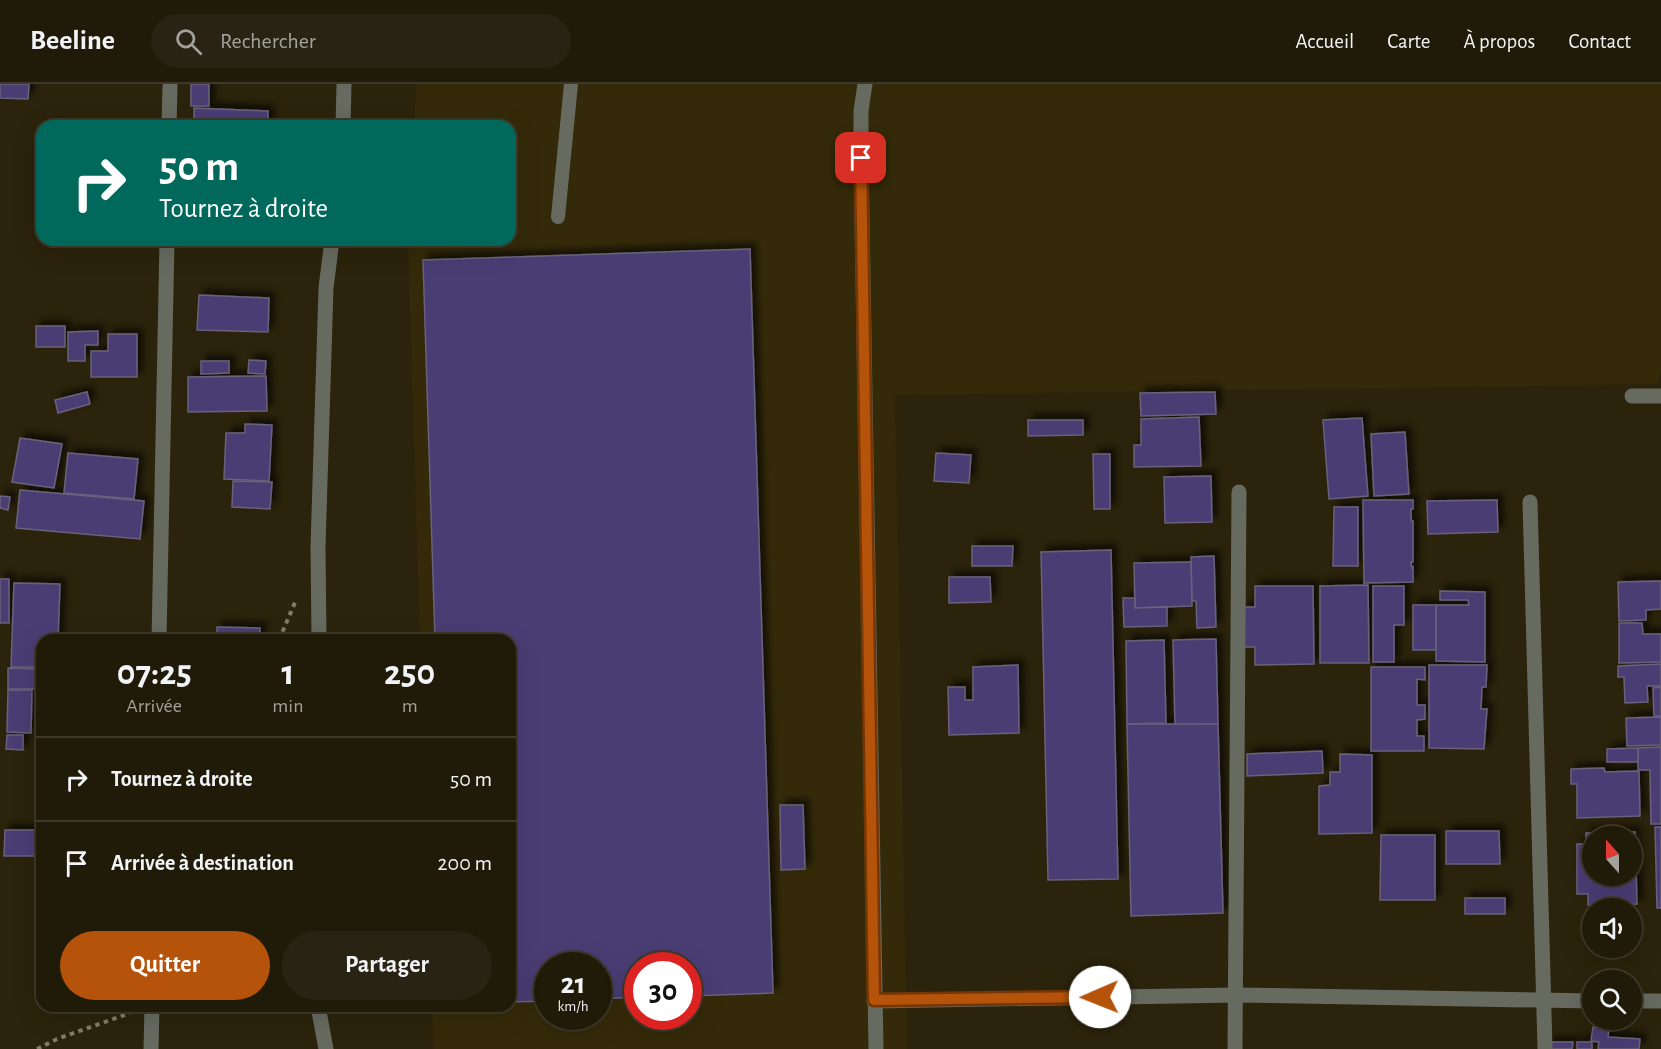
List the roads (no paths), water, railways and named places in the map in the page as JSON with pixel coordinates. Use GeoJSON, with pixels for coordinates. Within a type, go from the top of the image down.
{"type":"FeatureCollection","features":[{"type":"Feature","properties":{"kind":"street"},"geometry":{"type":"LineString","coordinates":[[343,120],[344,84]]}},
{"type":"Feature","properties":{"kind":"street"},"geometry":{"type":"LineString","coordinates":[[865,84],[861,111],[861,158],[876,1049]]}},
{"type":"Feature","properties":{"kind":"street"},"geometry":{"type":"LineString","coordinates":[[170,86],[170,120]]}},
{"type":"Feature","properties":{"kind":"street"},"geometry":{"type":"LineString","coordinates":[[159,634],[167,246]]}},
{"type":"Feature","properties":{"kind":"street"},"geometry":{"type":"LineString","coordinates":[[319,634],[318,547],[326,288],[331,246]]}},
{"type":"Feature","properties":{"kind":"street"},"geometry":{"type":"LineString","coordinates":[[1632,396],[1661,396]]}},
{"type":"Feature","properties":{"kind":"street"},"geometry":{"type":"LineString","coordinates":[[1235,1049],[1239,492]]}},
{"type":"Feature","properties":{"kind":"street"},"geometry":{"type":"LineString","coordinates":[[1530,502],[1545,1049]]}},
{"type":"Feature","properties":{"kind":"street"},"geometry":{"type":"LineString","coordinates":[[874,1000],[1236,995],[1582,1001]]}},
{"type":"Feature","properties":{"kind":"street"},"geometry":{"type":"LineString","coordinates":[[1642,1001],[1661,1000]]}},
{"type":"Feature","properties":{"kind":"street"},"geometry":{"type":"LineString","coordinates":[[146,1012],[151,1049]]}},
{"type":"Feature","properties":{"kind":"street"},"geometry":{"type":"LineString","coordinates":[[319,1012],[326,1049]]}},
{"type":"Feature","properties":{"kind":"lane"},"geometry":{"type":"LineString","coordinates":[[558,218],[571,84]]}}]}
